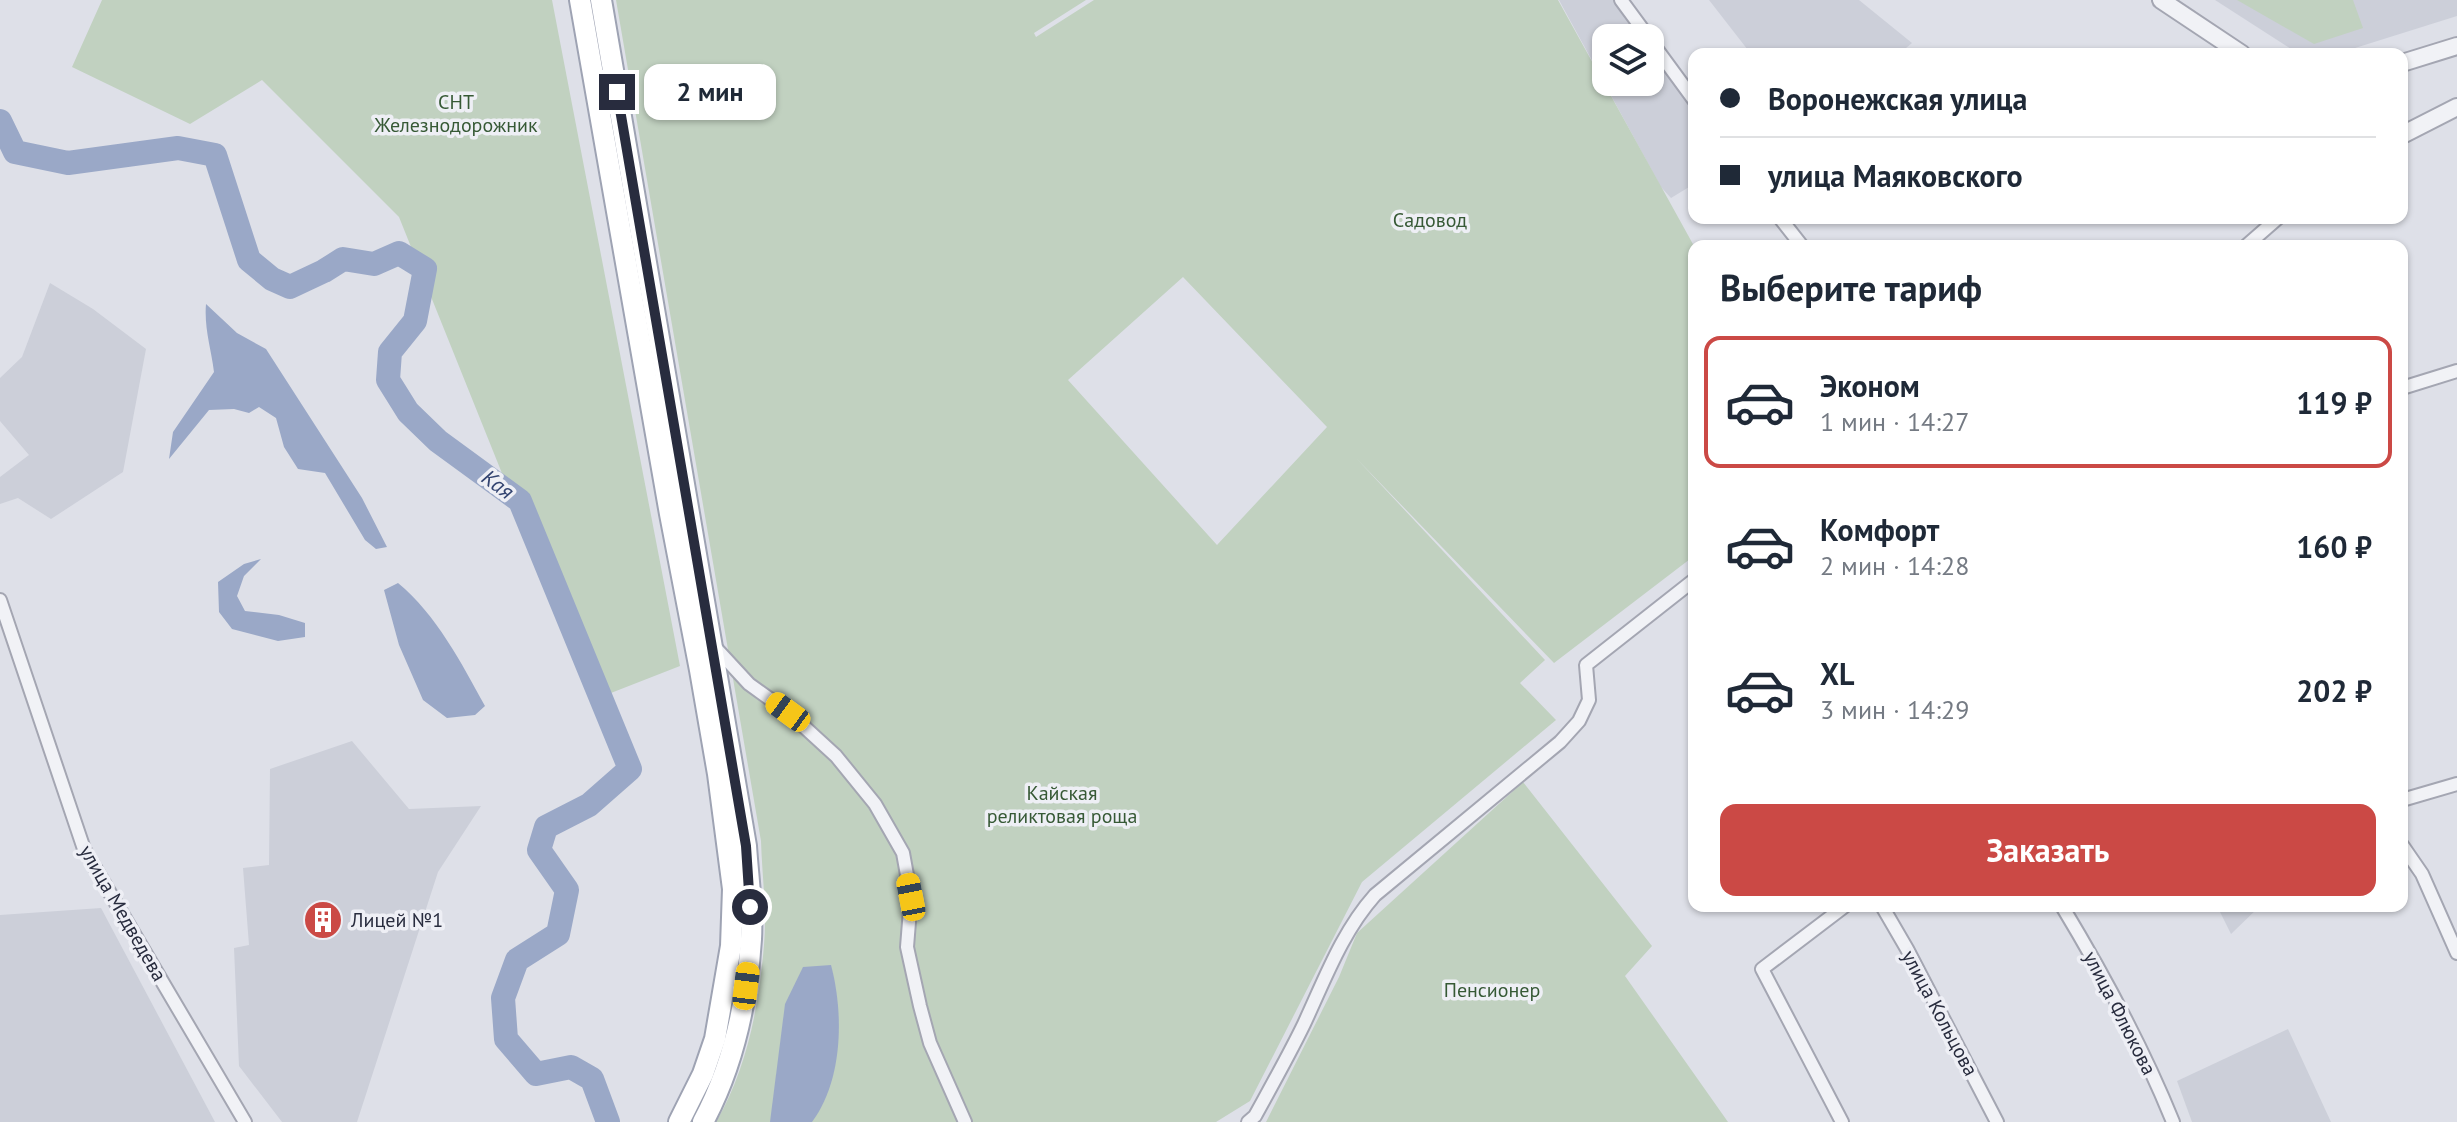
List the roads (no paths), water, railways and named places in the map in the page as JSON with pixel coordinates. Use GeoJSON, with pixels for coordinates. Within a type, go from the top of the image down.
{"type":"FeatureCollection","features":[{"type":"Feature","properties":{"kind":"main road"},"geometry":{"type":"LineString","coordinates":[[580,0],[700,670],[733,889],[731,946],[715,1039],[703,1074],[679,1122]]}},
{"type":"Feature","properties":{"kind":"main road"},"geometry":{"type":"LineString","coordinates":[[601,0],[746,846],[752,937],[742,1010],[721,1088],[703,1122]]}},
{"type":"Feature","properties":{"kind":"street"},"geometry":{"type":"LineString","coordinates":[[1621,0],[1638,24]]}},
{"type":"Feature","properties":{"kind":"street"},"geometry":{"type":"LineString","coordinates":[[2161,0],[2233,48]]}},
{"type":"Feature","properties":{"kind":"street"},"geometry":{"type":"LineString","coordinates":[[2408,61],[2457,46]]}},
{"type":"Feature","properties":{"kind":"street"},"geometry":{"type":"LineString","coordinates":[[1664,59],[1688,92]]}},
{"type":"Feature","properties":{"kind":"street"},"geometry":{"type":"LineString","coordinates":[[2408,132],[2457,107]]}},
{"type":"Feature","properties":{"kind":"street"},"geometry":{"type":"LineString","coordinates":[[1785,224],[1797,240]]}},
{"type":"Feature","properties":{"kind":"street"},"geometry":{"type":"LineString","coordinates":[[2253,240],[2271,224]]}},
{"type":"Feature","properties":{"kind":"street"},"geometry":{"type":"LineString","coordinates":[[2408,386],[2457,371]]}},
{"type":"Feature","properties":{"kind":"street"},"geometry":{"type":"LineString","coordinates":[[1248,1122],[1255,1116],[1291,1050],[1358,914],[1375,895],[1560,742],[1579,721],[1589,700],[1586,665],[1688,585]]}},
{"type":"Feature","properties":{"kind":"street","name":"улица Медведева"},"geometry":{"type":"LineString","coordinates":[[0,600],[84,849],[245,1122]]}},
{"type":"Feature","properties":{"kind":"street"},"geometry":{"type":"LineString","coordinates":[[712,643],[749,684],[788,712],[836,756],[875,804],[903,853],[911,897],[907,947],[920,1006],[930,1043],[965,1122]]}},
{"type":"Feature","properties":{"kind":"street"},"geometry":{"type":"LineString","coordinates":[[2408,798],[2457,784]]}},
{"type":"Feature","properties":{"kind":"street"},"geometry":{"type":"LineString","coordinates":[[2408,854],[2422,874],[2457,953]]}},
{"type":"Feature","properties":{"kind":"street"},"geometry":{"type":"LineString","coordinates":[[1837,912],[1762,969],[1842,1122]]}},
{"type":"Feature","properties":{"kind":"street","name":"улица Кольцова"},"geometry":{"type":"LineString","coordinates":[[1885,912],[1997,1122]]}},
{"type":"Feature","properties":{"kind":"street","name":"улица Флюкова"},"geometry":{"type":"LineString","coordinates":[[2065,912],[2093,960],[2173,1122]]}},
{"type":"Feature","properties":{"kind":"water"},"geometry":{"type":"Polygon","coordinates":[[[206,304],[237,333],[266,349],[362,498],[387,547],[376,549],[365,540],[325,473],[298,469],[284,447],[276,418],[259,407],[249,413],[234,409],[209,410],[169,459],[173,432],[214,372],[206,304]]]}},
{"type":"Feature","properties":{"kind":"water"},"geometry":{"type":"Polygon","coordinates":[[[261,559],[244,576],[237,596],[245,611],[279,615],[305,623],[305,637],[278,641],[232,629],[219,612],[218,582],[244,564],[261,559]]]}},
{"type":"Feature","properties":{"kind":"water"},"geometry":{"type":"Polygon","coordinates":[[[398,583],[436,624],[457,657],[485,706],[475,715],[447,718],[423,700],[399,645],[384,590],[398,583]]]}},
{"type":"Feature","properties":{"kind":"water"},"geometry":{"type":"Polygon","coordinates":[[[831,965],[839,1025],[830,1087],[812,1122],[770,1122],[785,1004],[803,967],[831,965]]]}},
{"type":"Feature","properties":{"kind":"waterway","name":"Кая"},"geometry":{"type":"LineString","coordinates":[[0,121],[15,152],[68,163],[178,148],[215,155],[249,260],[272,279],[290,287],[343,259],[374,264],[399,253],[425,269],[415,321],[390,352],[388,380],[408,412],[438,441],[520,501],[630,769],[589,805],[546,827],[539,850],[567,890],[558,934],[517,960],[503,998],[506,1039],[536,1074],[571,1067],[592,1079],[608,1122]]}},
{"type":"Feature","properties":{"kind":"place","name":"Лицей №1"},"geometry":{"type":"Point","coordinates":[323,920]}},
{"type":"Feature","properties":{"kind":"park label","name":"СНТ Железнодорожник"},"geometry":{"type":"Point","coordinates":[456,114]}},
{"type":"Feature","properties":{"kind":"park label","name":"Садовод"},"geometry":{"type":"Point","coordinates":[1430,220]}},
{"type":"Feature","properties":{"kind":"park label","name":"Кайская реликтовая роща"},"geometry":{"type":"Point","coordinates":[1062,804]}},
{"type":"Feature","properties":{"kind":"park label","name":"Пенсионер"},"geometry":{"type":"Point","coordinates":[1492,990]}}]}
